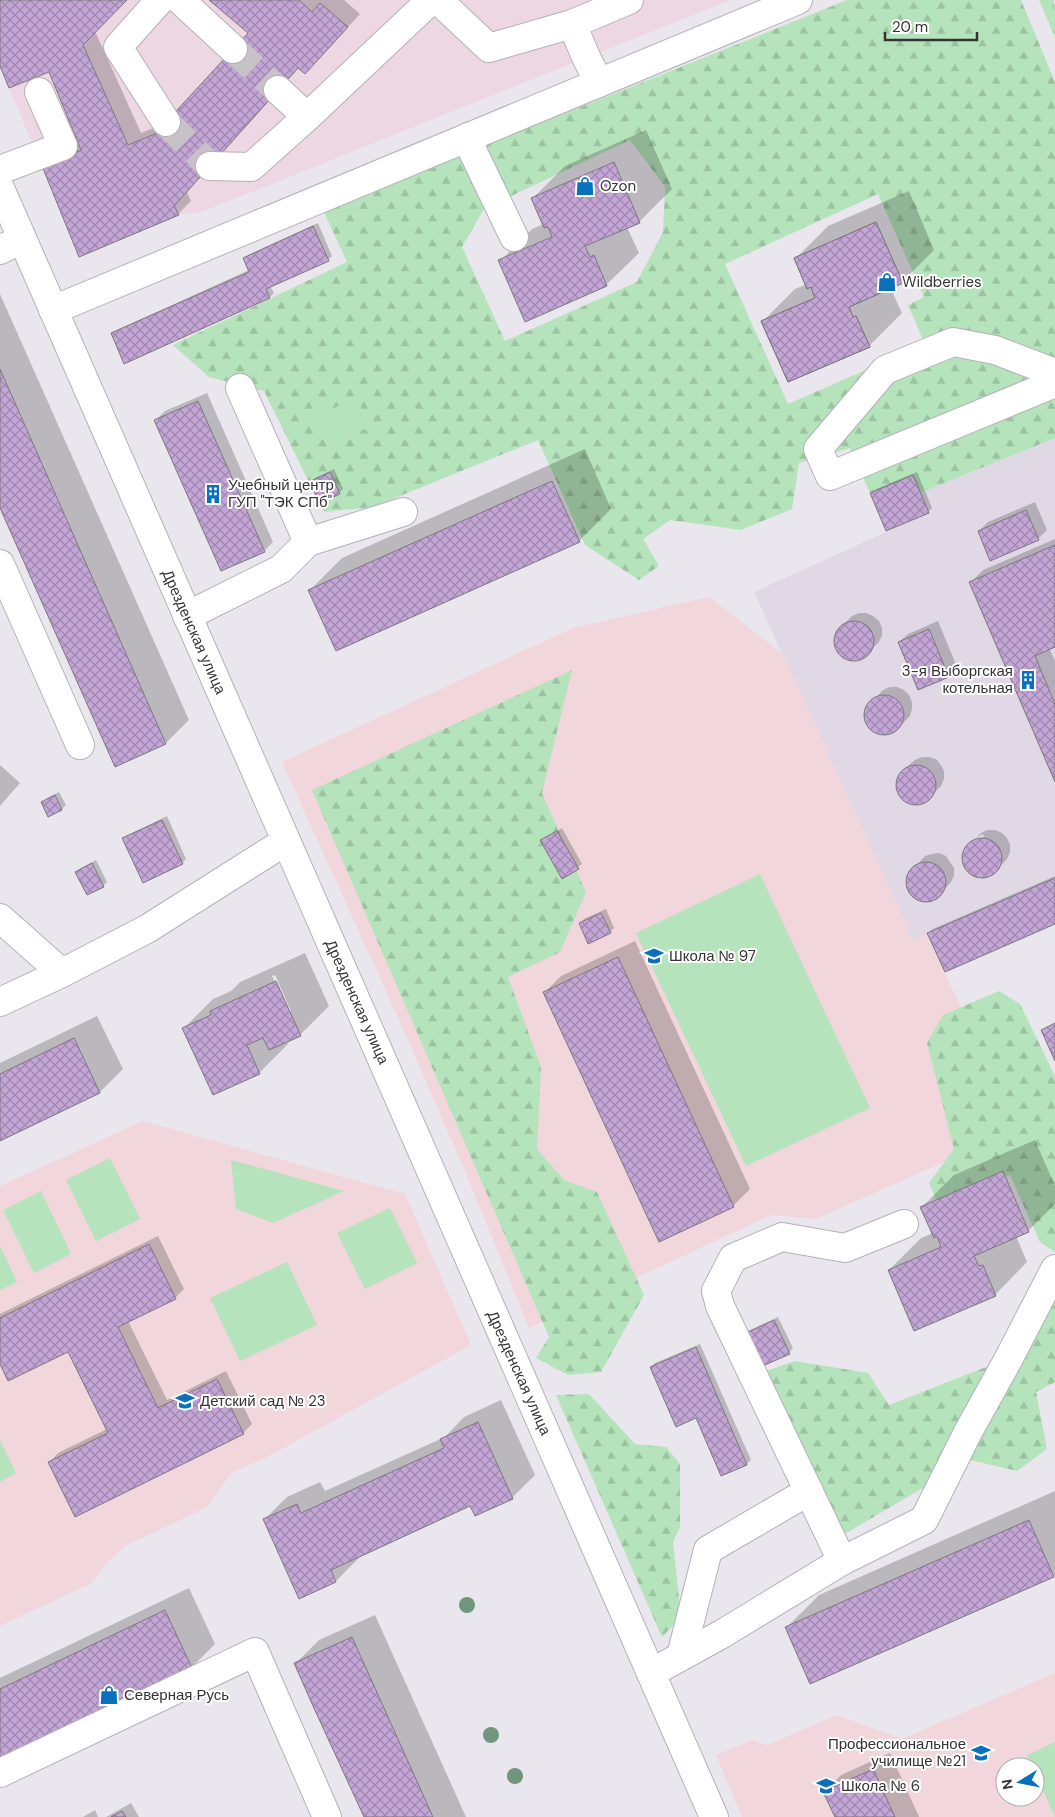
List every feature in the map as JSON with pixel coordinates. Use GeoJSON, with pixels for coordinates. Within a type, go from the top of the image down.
{"type":"FeatureCollection","features":[{"type":"Feature","properties":{"kind":"street"},"geometry":{"type":"LineString","coordinates":[[160,0],[118,48],[166,122]]}},
{"type":"Feature","properties":{"kind":"street"},"geometry":{"type":"LineString","coordinates":[[180,0],[233,49]]}},
{"type":"Feature","properties":{"kind":"street"},"geometry":{"type":"LineString","coordinates":[[210,166],[251,166],[431,0]]}},
{"type":"Feature","properties":{"kind":"street"},"geometry":{"type":"LineString","coordinates":[[438,0],[489,48],[572,24],[629,0]]}},
{"type":"Feature","properties":{"kind":"street"},"geometry":{"type":"LineString","coordinates":[[53,310],[798,0]]}},
{"type":"Feature","properties":{"kind":"street"},"geometry":{"type":"LineString","coordinates":[[572,24],[599,83]]}},
{"type":"Feature","properties":{"kind":"street"},"geometry":{"type":"LineString","coordinates":[[278,90],[307,116]]}},
{"type":"Feature","properties":{"kind":"street"},"geometry":{"type":"LineString","coordinates":[[0,170],[63,146],[39,92]]}},
{"type":"Feature","properties":{"kind":"street"},"geometry":{"type":"LineString","coordinates":[[468,137],[474,154],[514,237]]}},
{"type":"Feature","properties":{"kind":"street","name":"Дрезденская улица"},"geometry":{"type":"LineString","coordinates":[[0,188],[11,245],[53,310],[714,1817]]}},
{"type":"Feature","properties":{"kind":"street"},"geometry":{"type":"LineString","coordinates":[[1055,373],[995,350],[953,342],[885,370],[818,449],[830,476],[1055,383]]}},
{"type":"Feature","properties":{"kind":"street"},"geometry":{"type":"LineString","coordinates":[[240,388],[308,542]]}},
{"type":"Feature","properties":{"kind":"street"},"geometry":{"type":"LineString","coordinates":[[187,616],[281,569],[308,542],[403,512]]}},
{"type":"Feature","properties":{"kind":"street"},"geometry":{"type":"LineString","coordinates":[[0,564],[80,745]]}},
{"type":"Feature","properties":{"kind":"street"},"geometry":{"type":"LineString","coordinates":[[0,1002],[62,973],[147,929],[286,842]]}},
{"type":"Feature","properties":{"kind":"street"},"geometry":{"type":"LineString","coordinates":[[0,918],[62,973]]}},
{"type":"Feature","properties":{"kind":"street"},"geometry":{"type":"LineString","coordinates":[[842,1561],[720,1306],[716,1291],[733,1258],[782,1237],[845,1248],[904,1224]]}},
{"type":"Feature","properties":{"kind":"street"},"geometry":{"type":"LineString","coordinates":[[651,1673],[722,1634],[842,1561],[924,1520],[968,1432],[1055,1269]]}},
{"type":"Feature","properties":{"kind":"street"},"geometry":{"type":"LineString","coordinates":[[680,1656],[708,1550],[809,1491]]}},
{"type":"Feature","properties":{"kind":"street"},"geometry":{"type":"LineString","coordinates":[[0,1773],[254,1652],[327,1817]]}},
{"type":"Feature","properties":{"kind":"shaded area"},"geometry":{"type":"Polygon","coordinates":[[[0,0],[731,0],[202,212],[179,215],[79,257],[0,66],[0,0]]]}},
{"type":"Feature","properties":{"kind":"shaded area"},"geometry":{"type":"Polygon","coordinates":[[[1055,438],[1055,878],[927,933],[913,941],[754,592],[928,513],[920,493],[1055,438]]]}},
{"type":"Feature","properties":{"kind":"shaded area","name":"Школа № 97"},"geometry":{"type":"Polygon","coordinates":[[[709,597],[783,654],[913,940],[927,933],[1016,1130],[816,1219],[771,1215],[529,1328],[467,1176],[409,1042],[282,762],[573,628],[709,597]]]}},
{"type":"Feature","properties":{"kind":"shaded area","name":"Детский сад № 23"},"geometry":{"type":"Polygon","coordinates":[[[143,1121],[405,1194],[471,1345],[267,1457],[231,1473],[206,1508],[125,1546],[107,1563],[92,1583],[0,1626],[0,1186],[143,1121]]]}},
{"type":"Feature","properties":{"kind":"shaded area"},"geometry":{"type":"Polygon","coordinates":[[[1055,1673],[1055,1817],[742,1817],[716,1755],[753,1740],[767,1745],[837,1715],[902,1739],[1055,1673]]]}},
{"type":"Feature","properties":{"kind":"green space"},"geometry":{"type":"Polygon","coordinates":[[[847,0],[1021,0],[1055,82],[1055,438],[920,493],[870,493],[850,448],[799,463],[792,509],[741,530],[670,520],[643,539],[659,566],[639,580],[585,545],[538,440],[373,507],[324,512],[320,503],[340,494],[330,473],[309,482],[264,391],[209,377],[173,345],[347,262],[324,212],[461,156],[484,209],[462,247],[505,341],[637,282],[663,232],[665,187],[630,140],[509,197],[484,146],[847,0]],[[878,194],[725,264],[788,404],[925,344],[908,305],[924,297],[878,194]]]}},
{"type":"Feature","properties":{"kind":"green space"},"geometry":{"type":"Polygon","coordinates":[[[1039,0],[1053,0],[1055,5],[1055,37],[1039,0]]]}},
{"type":"Feature","properties":{"kind":"green space"},"geometry":{"type":"Polygon","coordinates":[[[357,398],[370,427],[328,445],[315,416],[357,398]]]}},
{"type":"Feature","properties":{"kind":"green space"},"geometry":{"type":"Polygon","coordinates":[[[572,670],[542,793],[586,892],[560,952],[508,977],[541,1067],[537,1149],[564,1180],[597,1192],[644,1295],[601,1372],[568,1375],[536,1358],[549,1337],[312,790],[572,670]]]}},
{"type":"Feature","properties":{"kind":"green space"},"geometry":{"type":"Polygon","coordinates":[[[760,874],[870,1108],[746,1166],[636,933],[760,874]]]}},
{"type":"Feature","properties":{"kind":"green space"},"geometry":{"type":"Polygon","coordinates":[[[999,991],[1020,1004],[1055,1076],[1055,1252],[1040,1242],[1010,1175],[936,1200],[929,1183],[954,1149],[927,1043],[943,1015],[999,991]]]}},
{"type":"Feature","properties":{"kind":"green space"},"geometry":{"type":"Polygon","coordinates":[[[110,1158],[140,1219],[96,1241],[66,1180],[110,1158]]]}},
{"type":"Feature","properties":{"kind":"green space"},"geometry":{"type":"Polygon","coordinates":[[[231,1160],[344,1191],[273,1223],[236,1209],[231,1160]]]}},
{"type":"Feature","properties":{"kind":"green space"},"geometry":{"type":"Polygon","coordinates":[[[41,1191],[71,1254],[34,1273],[3,1210],[41,1191]]]}},
{"type":"Feature","properties":{"kind":"green space"},"geometry":{"type":"Polygon","coordinates":[[[390,1208],[417,1263],[365,1289],[337,1233],[390,1208]]]}},
{"type":"Feature","properties":{"kind":"green space"},"geometry":{"type":"Polygon","coordinates":[[[0,1246],[17,1282],[0,1290],[0,1246]]]}},
{"type":"Feature","properties":{"kind":"green space"},"geometry":{"type":"Polygon","coordinates":[[[287,1262],[317,1325],[240,1361],[210,1298],[287,1262]]]}},
{"type":"Feature","properties":{"kind":"green space"},"geometry":{"type":"Polygon","coordinates":[[[1055,1287],[1055,1382],[1036,1392],[1047,1449],[1017,1471],[970,1460],[838,1538],[761,1373],[795,1361],[868,1373],[889,1405],[1022,1353],[1055,1287]]]}},
{"type":"Feature","properties":{"kind":"green space"},"geometry":{"type":"Polygon","coordinates":[[[589,1394],[635,1444],[666,1447],[680,1464],[680,1527],[673,1542],[681,1617],[662,1637],[556,1395],[589,1394]]]}},
{"type":"Feature","properties":{"kind":"green space"},"geometry":{"type":"Polygon","coordinates":[[[0,1440],[16,1473],[0,1482],[0,1440]]]}},
{"type":"Feature","properties":{"kind":"green space"},"geometry":{"type":"Polygon","coordinates":[[[1055,1742],[1055,1817],[1045,1794],[1045,1757],[1028,1757],[1027,1755],[1055,1742]]]}},
{"type":"Feature","properties":{"kind":"building"},"geometry":{"type":"Polygon","coordinates":[[[0,0],[127,0],[83,45],[128,145],[155,134],[248,33],[209,0],[299,0],[312,12],[320,3],[348,27],[305,74],[298,68],[174,206],[179,215],[79,257],[42,166],[81,150],[49,72],[9,88],[0,66],[0,0]]]}},
{"type":"Feature","properties":{"kind":"building"},"geometry":{"type":"Polygon","coordinates":[[[614,162],[640,223],[585,246],[590,257],[594,255],[607,286],[525,322],[498,260],[552,237],[548,227],[544,228],[531,198],[614,162]]]}},
{"type":"Feature","properties":{"kind":"building"},"geometry":{"type":"Polygon","coordinates":[[[876,222],[903,283],[849,307],[853,317],[856,316],[870,347],[788,382],[761,321],[815,298],[811,287],[807,289],[794,258],[876,222]]]}},
{"type":"Feature","properties":{"kind":"building"},"geometry":{"type":"Polygon","coordinates":[[[876,222],[903,283],[849,307],[853,317],[856,316],[870,347],[788,382],[761,321],[815,298],[811,287],[807,289],[794,258],[876,222]]]}},
{"type":"Feature","properties":{"kind":"building"},"geometry":{"type":"Polygon","coordinates":[[[313,226],[329,261],[266,289],[270,298],[124,364],[111,333],[249,272],[243,258],[313,226]]]}},
{"type":"Feature","properties":{"kind":"building"},"geometry":{"type":"Polygon","coordinates":[[[0,369],[166,744],[115,767],[0,508],[0,369]]]}},
{"type":"Feature","properties":{"kind":"building","name":"Учебный центр ГУП \"ТЭК СПб\""},"geometry":{"type":"Polygon","coordinates":[[[198,401],[265,552],[221,571],[154,420],[198,401]]]}},
{"type":"Feature","properties":{"kind":"building"},"geometry":{"type":"Polygon","coordinates":[[[330,472],[340,494],[320,503],[309,482],[330,472]]]}},
{"type":"Feature","properties":{"kind":"building"},"geometry":{"type":"Polygon","coordinates":[[[913,475],[929,513],[886,531],[870,493],[913,475]]]}},
{"type":"Feature","properties":{"kind":"building"},"geometry":{"type":"Polygon","coordinates":[[[552,481],[580,542],[336,651],[308,590],[552,481]]]}},
{"type":"Feature","properties":{"kind":"building"},"geometry":{"type":"Polygon","coordinates":[[[1026,510],[1039,540],[990,561],[978,531],[1026,510]]]}},
{"type":"Feature","properties":{"kind":"building","name":"3-я Выборгская котельная"},"geometry":{"type":"Polygon","coordinates":[[[1055,545],[1055,647],[1035,656],[1055,704],[1055,782],[969,582],[1055,545]]]}},
{"type":"Feature","properties":{"kind":"building"},"geometry":{"type":"Polygon","coordinates":[[[850,621],[858,621],[865,624],[871,630],[874,641],[871,652],[865,658],[858,661],[850,661],[843,658],[837,652],[834,645],[834,637],[837,630],[843,624],[850,621]]]}},
{"type":"Feature","properties":{"kind":"building"},"geometry":{"type":"Polygon","coordinates":[[[929,629],[949,677],[918,690],[898,642],[929,629]]]}},
{"type":"Feature","properties":{"kind":"building"},"geometry":{"type":"Polygon","coordinates":[[[880,695],[888,695],[895,698],[901,704],[904,715],[901,726],[895,732],[888,735],[880,735],[873,732],[867,726],[864,719],[864,711],[867,704],[873,698],[880,695]]]}},
{"type":"Feature","properties":{"kind":"building"},"geometry":{"type":"Polygon","coordinates":[[[912,765],[920,765],[927,768],[933,774],[936,785],[933,796],[927,802],[920,805],[912,805],[905,802],[899,796],[896,789],[896,781],[899,774],[905,768],[912,765]]]}},
{"type":"Feature","properties":{"kind":"building"},"geometry":{"type":"Polygon","coordinates":[[[55,795],[62,810],[48,817],[41,802],[55,795]]]}},
{"type":"Feature","properties":{"kind":"building"},"geometry":{"type":"Polygon","coordinates":[[[162,820],[183,864],[143,883],[122,838],[162,820]]]}},
{"type":"Feature","properties":{"kind":"building"},"geometry":{"type":"Polygon","coordinates":[[[557,831],[579,869],[562,879],[540,840],[557,831]]]}},
{"type":"Feature","properties":{"kind":"building"},"geometry":{"type":"Polygon","coordinates":[[[978,838],[986,838],[993,841],[999,847],[1002,858],[999,869],[993,875],[986,878],[978,878],[971,875],[965,869],[962,862],[962,854],[965,847],[971,841],[978,838]]]}},
{"type":"Feature","properties":{"kind":"building"},"geometry":{"type":"Polygon","coordinates":[[[922,862],[930,862],[937,865],[943,871],[946,882],[943,893],[937,899],[930,902],[922,902],[915,899],[909,893],[906,886],[906,878],[909,871],[915,865],[922,862]]]}},
{"type":"Feature","properties":{"kind":"building"},"geometry":{"type":"Polygon","coordinates":[[[92,863],[104,887],[87,895],[75,872],[92,863]]]}},
{"type":"Feature","properties":{"kind":"building"},"geometry":{"type":"Polygon","coordinates":[[[1055,878],[1055,924],[945,972],[927,933],[1055,878]]]}},
{"type":"Feature","properties":{"kind":"building"},"geometry":{"type":"Polygon","coordinates":[[[601,913],[611,933],[588,944],[579,923],[601,913]]]}},
{"type":"Feature","properties":{"kind":"building"},"geometry":{"type":"Polygon","coordinates":[[[618,957],[734,1207],[659,1242],[543,992],[618,957]]]}},
{"type":"Feature","properties":{"kind":"building"},"geometry":{"type":"Polygon","coordinates":[[[276,981],[301,1036],[269,1050],[263,1038],[247,1045],[260,1074],[213,1095],[182,1028],[211,1015],[210,1011],[276,981]]]}},
{"type":"Feature","properties":{"kind":"building"},"geometry":{"type":"Polygon","coordinates":[[[1055,1023],[1055,1061],[1041,1030],[1055,1023]]]}},
{"type":"Feature","properties":{"kind":"building"},"geometry":{"type":"Polygon","coordinates":[[[74,1038],[100,1093],[0,1141],[0,1074],[74,1038]]]}},
{"type":"Feature","properties":{"kind":"building"},"geometry":{"type":"Polygon","coordinates":[[[1003,1171],[1029,1232],[974,1256],[979,1266],[983,1265],[996,1296],[914,1331],[888,1270],[941,1247],[937,1236],[934,1238],[920,1207],[1003,1171]]]}},
{"type":"Feature","properties":{"kind":"building"},"geometry":{"type":"Polygon","coordinates":[[[149,1244],[176,1299],[118,1327],[158,1408],[217,1379],[244,1434],[75,1517],[48,1462],[108,1433],[68,1352],[8,1381],[0,1364],[0,1318],[149,1244]]]}},
{"type":"Feature","properties":{"kind":"building"},"geometry":{"type":"Polygon","coordinates":[[[774,1320],[790,1354],[758,1368],[742,1335],[774,1320]]]}},
{"type":"Feature","properties":{"kind":"building"},"geometry":{"type":"Polygon","coordinates":[[[696,1347],[747,1465],[721,1476],[696,1418],[676,1427],[650,1367],[696,1347]]]}},
{"type":"Feature","properties":{"kind":"building"},"geometry":{"type":"Polygon","coordinates":[[[478,1422],[513,1499],[475,1516],[470,1506],[331,1570],[336,1582],[299,1599],[263,1519],[297,1504],[301,1513],[444,1448],[440,1439],[478,1422]]]}},
{"type":"Feature","properties":{"kind":"building"},"geometry":{"type":"Polygon","coordinates":[[[1029,1520],[1054,1577],[810,1684],[785,1627],[1029,1520]]]}},
{"type":"Feature","properties":{"kind":"building"},"geometry":{"type":"Polygon","coordinates":[[[165,1610],[192,1668],[0,1759],[0,1689],[165,1610]]]}},
{"type":"Feature","properties":{"kind":"building"},"geometry":{"type":"Polygon","coordinates":[[[352,1637],[433,1817],[364,1817],[313,1706],[294,1663],[352,1637]]]}},
{"type":"Feature","properties":{"kind":"building"},"geometry":{"type":"Polygon","coordinates":[[[873,1769],[895,1817],[835,1817],[823,1792],[873,1769]]]}},
{"type":"Feature","properties":{"kind":"building"},"geometry":{"type":"Polygon","coordinates":[[[122,1811],[126,1817],[111,1817],[122,1811]]]}},
{"type":"Feature","properties":{"kind":"tunnel"},"geometry":{"type":"LineString","coordinates":[[233,49],[278,90]]}},
{"type":"Feature","properties":{"kind":"tunnel"},"geometry":{"type":"LineString","coordinates":[[166,122],[210,166]]}},
{"type":"Feature","properties":{"kind":"place","name":"Ozon"},"geometry":{"type":"Point","coordinates":[585,186]}},
{"type":"Feature","properties":{"kind":"place","name":"Wildberries"},"geometry":{"type":"Point","coordinates":[887,282]}},
{"type":"Feature","properties":{"kind":"place","name":"Учебный центр ГУП \"ТЭК СПб\""},"geometry":{"type":"Point","coordinates":[213,494]}},
{"type":"Feature","properties":{"kind":"place","name":"3-я Выборгская котельная"},"geometry":{"type":"Point","coordinates":[1028,680]}},
{"type":"Feature","properties":{"kind":"place","name":"Школа № 97"},"geometry":{"type":"Point","coordinates":[654,956]}},
{"type":"Feature","properties":{"kind":"place","name":"Детский сад № 23"},"geometry":{"type":"Point","coordinates":[185,1401]}},
{"type":"Feature","properties":{"kind":"place","name":"Северная Русь"},"geometry":{"type":"Point","coordinates":[109,1695]}},
{"type":"Feature","properties":{"kind":"place","name":"Профессиональное училище №21"},"geometry":{"type":"Point","coordinates":[981,1753]}},
{"type":"Feature","properties":{"kind":"place","name":"Школа № 6"},"geometry":{"type":"Point","coordinates":[826,1786]}}]}
